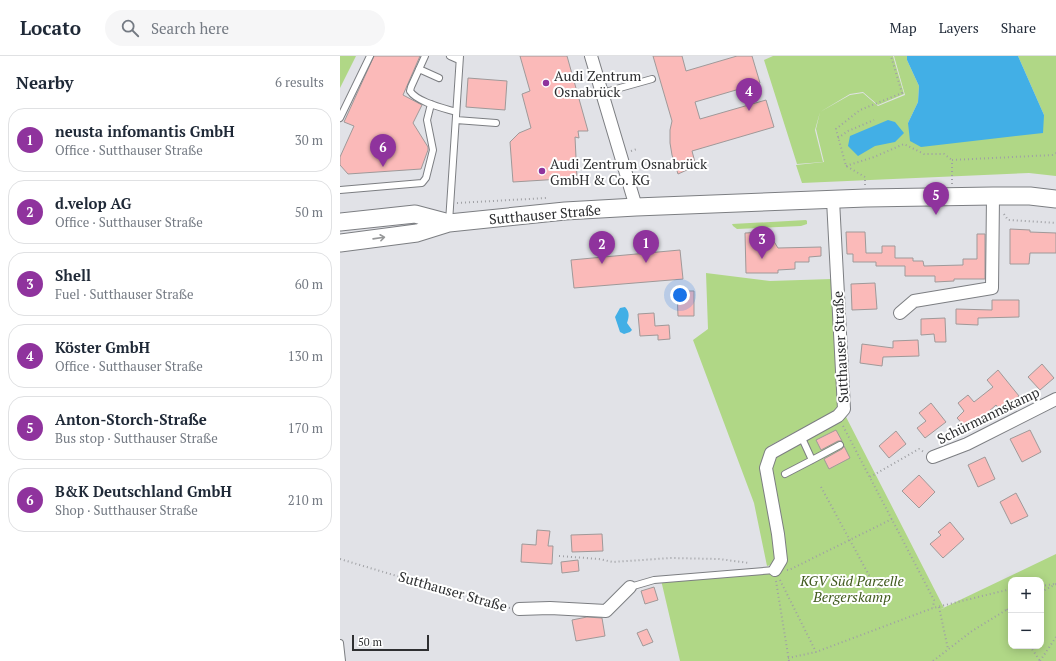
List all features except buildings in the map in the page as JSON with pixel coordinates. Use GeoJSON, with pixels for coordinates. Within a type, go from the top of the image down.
{"type":"FeatureCollection","features":[{"type":"Feature","properties":{"kind":"street"},"geometry":{"type":"LineString","coordinates":[[591,56],[636,207]]}},
{"type":"Feature","properties":{"kind":"street"},"geometry":{"type":"LineString","coordinates":[[900,313],[914,301],[992,288],[993,196]]}},
{"type":"Feature","properties":{"kind":"street","name":"Sutthauser Straße"},"geometry":{"type":"LineString","coordinates":[[340,243],[417,233],[449,223],[565,211],[866,198],[1030,196],[1056,199]]}},
{"type":"Feature","properties":{"kind":"street","name":"Sutthauser Straße"},"geometry":{"type":"LineString","coordinates":[[775,570],[781,560],[778,534],[766,468],[771,453],[838,416],[844,409],[833,200]]}},
{"type":"Feature","properties":{"kind":"street","name":"Sutthauser Straße"},"geometry":{"type":"LineString","coordinates":[[340,222],[415,214],[449,223]]}},
{"type":"Feature","properties":{"kind":"street","name":"Schürmannskamp"},"geometry":{"type":"LineString","coordinates":[[933,457],[967,444],[1056,399]]}},
{"type":"Feature","properties":{"kind":"street","name":"Sutthauser Straße"},"geometry":{"type":"LineString","coordinates":[[519,609],[550,608],[606,611],[630,587]]}},
{"type":"Feature","properties":{"kind":"lane"},"geometry":{"type":"LineString","coordinates":[[340,118],[370,56]]}},
{"type":"Feature","properties":{"kind":"lane"},"geometry":{"type":"LineString","coordinates":[[425,56],[410,87],[410,91],[431,104],[456,112]]}},
{"type":"Feature","properties":{"kind":"lane"},"geometry":{"type":"LineString","coordinates":[[449,223],[460,58],[450,56]]}},
{"type":"Feature","properties":{"kind":"lane"},"geometry":{"type":"LineString","coordinates":[[419,69],[439,78]]}},
{"type":"Feature","properties":{"kind":"lane"},"geometry":{"type":"LineString","coordinates":[[602,93],[652,78]]}},
{"type":"Feature","properties":{"kind":"lane"},"geometry":{"type":"LineString","coordinates":[[340,190],[422,183],[426,178],[434,150],[427,120],[431,104]]}},
{"type":"Feature","properties":{"kind":"lane"},"geometry":{"type":"LineString","coordinates":[[456,120],[496,123]]}},
{"type":"Feature","properties":{"kind":"lane"},"geometry":{"type":"LineString","coordinates":[[801,436],[812,460]]}},
{"type":"Feature","properties":{"kind":"lane"},"geometry":{"type":"LineString","coordinates":[[785,474],[840,445]]}},
{"type":"Feature","properties":{"kind":"lane"},"geometry":{"type":"LineString","coordinates":[[630,587],[654,580],[775,570]]}},
{"type":"Feature","properties":{"kind":"lane"},"geometry":{"type":"LineString","coordinates":[[340,643],[342,661]]}},
{"type":"Feature","properties":{"kind":"path"},"geometry":{"type":"LineString","coordinates":[[866,198],[865,177],[846,166],[836,129],[860,110],[902,93],[891,56]]}},
{"type":"Feature","properties":{"kind":"path"},"geometry":{"type":"LineString","coordinates":[[838,138],[848,131],[874,120]]}},
{"type":"Feature","properties":{"kind":"path"},"geometry":{"type":"LineString","coordinates":[[846,166],[874,157],[904,144],[924,154],[944,154],[952,160],[1053,155],[1056,153]]}},
{"type":"Feature","properties":{"kind":"path"},"geometry":{"type":"LineString","coordinates":[[952,160],[952,196]]}},
{"type":"Feature","properties":{"kind":"path"},"geometry":{"type":"LineString","coordinates":[[450,204],[548,198]]}},
{"type":"Feature","properties":{"kind":"path"},"geometry":{"type":"LineString","coordinates":[[1008,220],[1056,223]]}},
{"type":"Feature","properties":{"kind":"path"},"geometry":{"type":"LineString","coordinates":[[838,416],[934,600],[933,608]]}},
{"type":"Feature","properties":{"kind":"path"},"geometry":{"type":"LineString","coordinates":[[870,477],[919,449],[933,457]]}},
{"type":"Feature","properties":{"kind":"path"},"geometry":{"type":"LineString","coordinates":[[821,487],[883,601]]}},
{"type":"Feature","properties":{"kind":"path"},"geometry":{"type":"LineString","coordinates":[[775,570],[790,570],[892,519]]}},
{"type":"Feature","properties":{"kind":"path"},"geometry":{"type":"LineString","coordinates":[[559,556],[599,559],[613,562],[671,558],[719,559],[750,563]]}},
{"type":"Feature","properties":{"kind":"path","name":"Sutthauser Straße"},"geometry":{"type":"LineString","coordinates":[[340,559],[497,606],[519,609]]}},
{"type":"Feature","properties":{"kind":"path"},"geometry":{"type":"LineString","coordinates":[[775,570],[816,652]]}},
{"type":"Feature","properties":{"kind":"path"},"geometry":{"type":"LineString","coordinates":[[775,570],[788,659],[816,652],[933,608],[1008,590]]}},
{"type":"Feature","properties":{"kind":"path"},"geometry":{"type":"LineString","coordinates":[[1044,586],[1056,584]]}},
{"type":"Feature","properties":{"kind":"path"},"geometry":{"type":"LineString","coordinates":[[1044,590],[1056,584]]}},
{"type":"Feature","properties":{"kind":"path"},"geometry":{"type":"LineString","coordinates":[[939,607],[948,649]]}},
{"type":"Feature","properties":{"kind":"path"},"geometry":{"type":"LineString","coordinates":[[933,661],[972,631],[1007,609],[1010,613]]}},
{"type":"Feature","properties":{"kind":"path"},"geometry":{"type":"LineString","coordinates":[[1032,649],[1040,661],[1056,637]]}},
{"type":"Feature","properties":{"kind":"green space"},"geometry":{"type":"Polygon","coordinates":[[[340,56],[356,56],[340,88],[340,56]]]}},
{"type":"Feature","properties":{"kind":"green space"},"geometry":{"type":"Polygon","coordinates":[[[773,56],[893,56],[904,94],[878,105],[863,92],[850,94],[820,112],[815,130],[823,162],[797,164],[764,60],[773,56]]]}},
{"type":"Feature","properties":{"kind":"green space"},"geometry":{"type":"Polygon","coordinates":[[[894,56],[907,56],[907,60],[919,86],[918,102],[908,123],[1044,115],[1018,56],[1056,56],[1056,176],[1029,173],[802,183],[796,165],[824,162],[816,129],[820,112],[850,95],[863,93],[878,106],[905,95],[894,56]]]}},
{"type":"Feature","properties":{"kind":"green space"},"geometry":{"type":"Polygon","coordinates":[[[806,220],[807,224],[801,226],[737,229],[732,224],[806,220]]]}},
{"type":"Feature","properties":{"kind":"green space","name":"KGV Süd Parzelle Bergerskamp"},"geometry":{"type":"Polygon","coordinates":[[[706,273],[770,281],[832,279],[838,409],[769,446],[772,453],[844,413],[944,608],[1008,577],[1008,649],[1044,649],[1044,577],[1008,577],[1056,554],[1056,661],[680,661],[661,580],[781,571],[781,562],[767,566],[754,503],[693,340],[708,329],[706,273]]]}},
{"type":"Feature","properties":{"kind":"water"},"geometry":{"type":"Polygon","coordinates":[[[907,56],[1018,56],[1044,115],[1043,133],[921,147],[910,141],[908,123],[918,102],[919,86],[907,60],[907,56]]]}},
{"type":"Feature","properties":{"kind":"water"},"geometry":{"type":"Polygon","coordinates":[[[888,120],[895,122],[904,133],[895,142],[875,146],[858,156],[848,146],[850,136],[888,120]]]}},
{"type":"Feature","properties":{"kind":"water"},"geometry":{"type":"Polygon","coordinates":[[[625,307],[629,315],[627,323],[632,330],[624,334],[620,332],[615,317],[620,308],[625,307]]]}},
{"type":"Feature","properties":{"kind":"place","name":"Audi Zentrum Osnabrück"},"geometry":{"type":"Point","coordinates":[546,83]}},
{"type":"Feature","properties":{"kind":"place","name":"Köster GmbH"},"geometry":{"type":"Point","coordinates":[749,111]}},
{"type":"Feature","properties":{"kind":"place","name":"B&K Deutschland GmbH"},"geometry":{"type":"Point","coordinates":[383,167]}},
{"type":"Feature","properties":{"kind":"place","name":"Audi Zentrum Osnabrück GmbH & Co. KG"},"geometry":{"type":"Point","coordinates":[542,171]}},
{"type":"Feature","properties":{"kind":"place","name":"Anton-Storch-Straße"},"geometry":{"type":"Point","coordinates":[936,215]}},
{"type":"Feature","properties":{"kind":"place","name":"Shell"},"geometry":{"type":"Point","coordinates":[762,259]}},
{"type":"Feature","properties":{"kind":"place","name":"neusta infomantis GmbH"},"geometry":{"type":"Point","coordinates":[646,263]}},
{"type":"Feature","properties":{"kind":"place","name":"d.velop AG"},"geometry":{"type":"Point","coordinates":[602,264]}}]}
